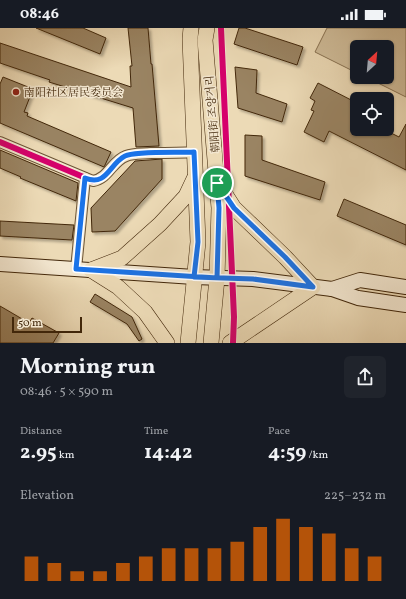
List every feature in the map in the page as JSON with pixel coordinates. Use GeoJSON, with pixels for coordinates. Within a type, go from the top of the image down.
{"type":"FeatureCollection","features":[{"type":"Feature","properties":{"kind":"main road","name":"朝阳街 조양거리"},"geometry":{"type":"LineString","coordinates":[[188,343],[198,242],[190,39],[191,28]]}},
{"type":"Feature","properties":{"kind":"main road","name":"朝阳街 조양거리"},"geometry":{"type":"LineString","coordinates":[[207,28],[205,40],[219,208],[217,278],[210,343]]}},
{"type":"Feature","properties":{"kind":"main road"},"geometry":{"type":"LineString","coordinates":[[83,270],[122,258],[160,224],[186,196],[195,176]]}},
{"type":"Feature","properties":{"kind":"main road"},"geometry":{"type":"LineString","coordinates":[[217,183],[234,208],[285,257],[313,287]]}},
{"type":"Feature","properties":{"kind":"main road"},"geometry":{"type":"LineString","coordinates":[[0,264],[194,277],[253,279],[332,289],[358,298],[406,305]]}},
{"type":"Feature","properties":{"kind":"main road"},"geometry":{"type":"LineString","coordinates":[[83,270],[118,287],[145,312],[168,343]]}},
{"type":"Feature","properties":{"kind":"main road"},"geometry":{"type":"LineString","coordinates":[[332,289],[360,280],[406,287]]}},
{"type":"Feature","properties":{"kind":"main road"},"geometry":{"type":"LineString","coordinates":[[230,343],[313,287]]}},
{"type":"Feature","properties":{"kind":"street"},"geometry":{"type":"LineString","coordinates":[[0,142],[93,182],[105,176],[117,162],[125,156],[136,154],[194,152]]}},
{"type":"Feature","properties":{"kind":"street"},"geometry":{"type":"LineString","coordinates":[[83,270],[85,178]]}},
{"type":"Feature","properties":{"kind":"shaded area"},"geometry":{"type":"Polygon","coordinates":[[[327,28],[406,28],[406,97],[380,84],[394,84],[394,40],[350,40],[350,70],[315,52],[327,28]]]}},
{"type":"Feature","properties":{"kind":"building"},"geometry":{"type":"Polygon","coordinates":[[[36,28],[83,28],[106,38],[100,54],[36,28]]]}},
{"type":"Feature","properties":{"kind":"building"},"geometry":{"type":"Polygon","coordinates":[[[128,28],[148,28],[159,146],[136,147],[133,108],[49,82],[50,80],[0,63],[0,43],[131,87],[130,66],[132,66],[128,28]]]}},
{"type":"Feature","properties":{"kind":"building"},"geometry":{"type":"Polygon","coordinates":[[[239,28],[245,28],[303,47],[297,65],[234,44],[239,28]]]}},
{"type":"Feature","properties":{"kind":"building"},"geometry":{"type":"Polygon","coordinates":[[[235,67],[257,70],[256,93],[287,104],[282,122],[238,108],[235,67]]]}},
{"type":"Feature","properties":{"kind":"building"},"geometry":{"type":"Polygon","coordinates":[[[3,77],[33,89],[24,112],[28,113],[27,116],[111,152],[104,167],[0,123],[0,84],[3,77]]]}},
{"type":"Feature","properties":{"kind":"building"},"geometry":{"type":"Polygon","coordinates":[[[318,83],[350,99],[350,136],[394,136],[394,134],[399,137],[406,124],[406,170],[329,131],[324,142],[304,132],[314,111],[311,110],[315,101],[310,98],[318,83]]]}},
{"type":"Feature","properties":{"kind":"building"},"geometry":{"type":"Polygon","coordinates":[[[245,135],[262,136],[262,160],[325,182],[320,200],[245,176],[245,135]]]}},
{"type":"Feature","properties":{"kind":"building"},"geometry":{"type":"Polygon","coordinates":[[[0,150],[78,183],[76,201],[20,178],[21,177],[0,168],[0,150]]]}},
{"type":"Feature","properties":{"kind":"building"},"geometry":{"type":"Polygon","coordinates":[[[162,159],[162,179],[115,231],[92,232],[91,208],[135,161],[162,159]]]}},
{"type":"Feature","properties":{"kind":"building"},"geometry":{"type":"Polygon","coordinates":[[[344,199],[406,225],[406,245],[337,216],[344,199]]]}},
{"type":"Feature","properties":{"kind":"building"},"geometry":{"type":"Polygon","coordinates":[[[0,221],[74,225],[72,240],[0,236],[0,221]]]}},
{"type":"Feature","properties":{"kind":"building"},"geometry":{"type":"Polygon","coordinates":[[[95,294],[132,317],[142,339],[139,341],[127,324],[90,302],[95,294]]]}},
{"type":"Feature","properties":{"kind":"building"},"geometry":{"type":"Polygon","coordinates":[[[0,306],[29,323],[32,318],[59,333],[53,343],[0,343],[0,306]]]}},
{"type":"Feature","properties":{"kind":"cycle path"},"geometry":{"type":"LineString","coordinates":[[221,28],[234,317],[233,343]]}},
{"type":"Feature","properties":{"kind":"cycle path"},"geometry":{"type":"LineString","coordinates":[[0,142],[93,181],[103,177],[121,158],[129,155],[194,152]]}},
{"type":"Feature","properties":{"kind":"cycle path"},"geometry":{"type":"LineString","coordinates":[[76,269],[85,178]]}},
{"type":"Feature","properties":{"kind":"place","name":"南阳社区居民委员会"},"geometry":{"type":"Point","coordinates":[16,92]}},
{"type":"Feature","properties":{"kind":"route"},"geometry":{"type":"LineString","coordinates":[[217,183],[219,208],[217,278],[194,277],[76,269],[85,178],[93,182],[99,180],[125,156],[136,154],[194,152],[198,242],[194,277],[217,278],[253,279],[313,287],[285,257],[234,208],[217,183]]}}]}
